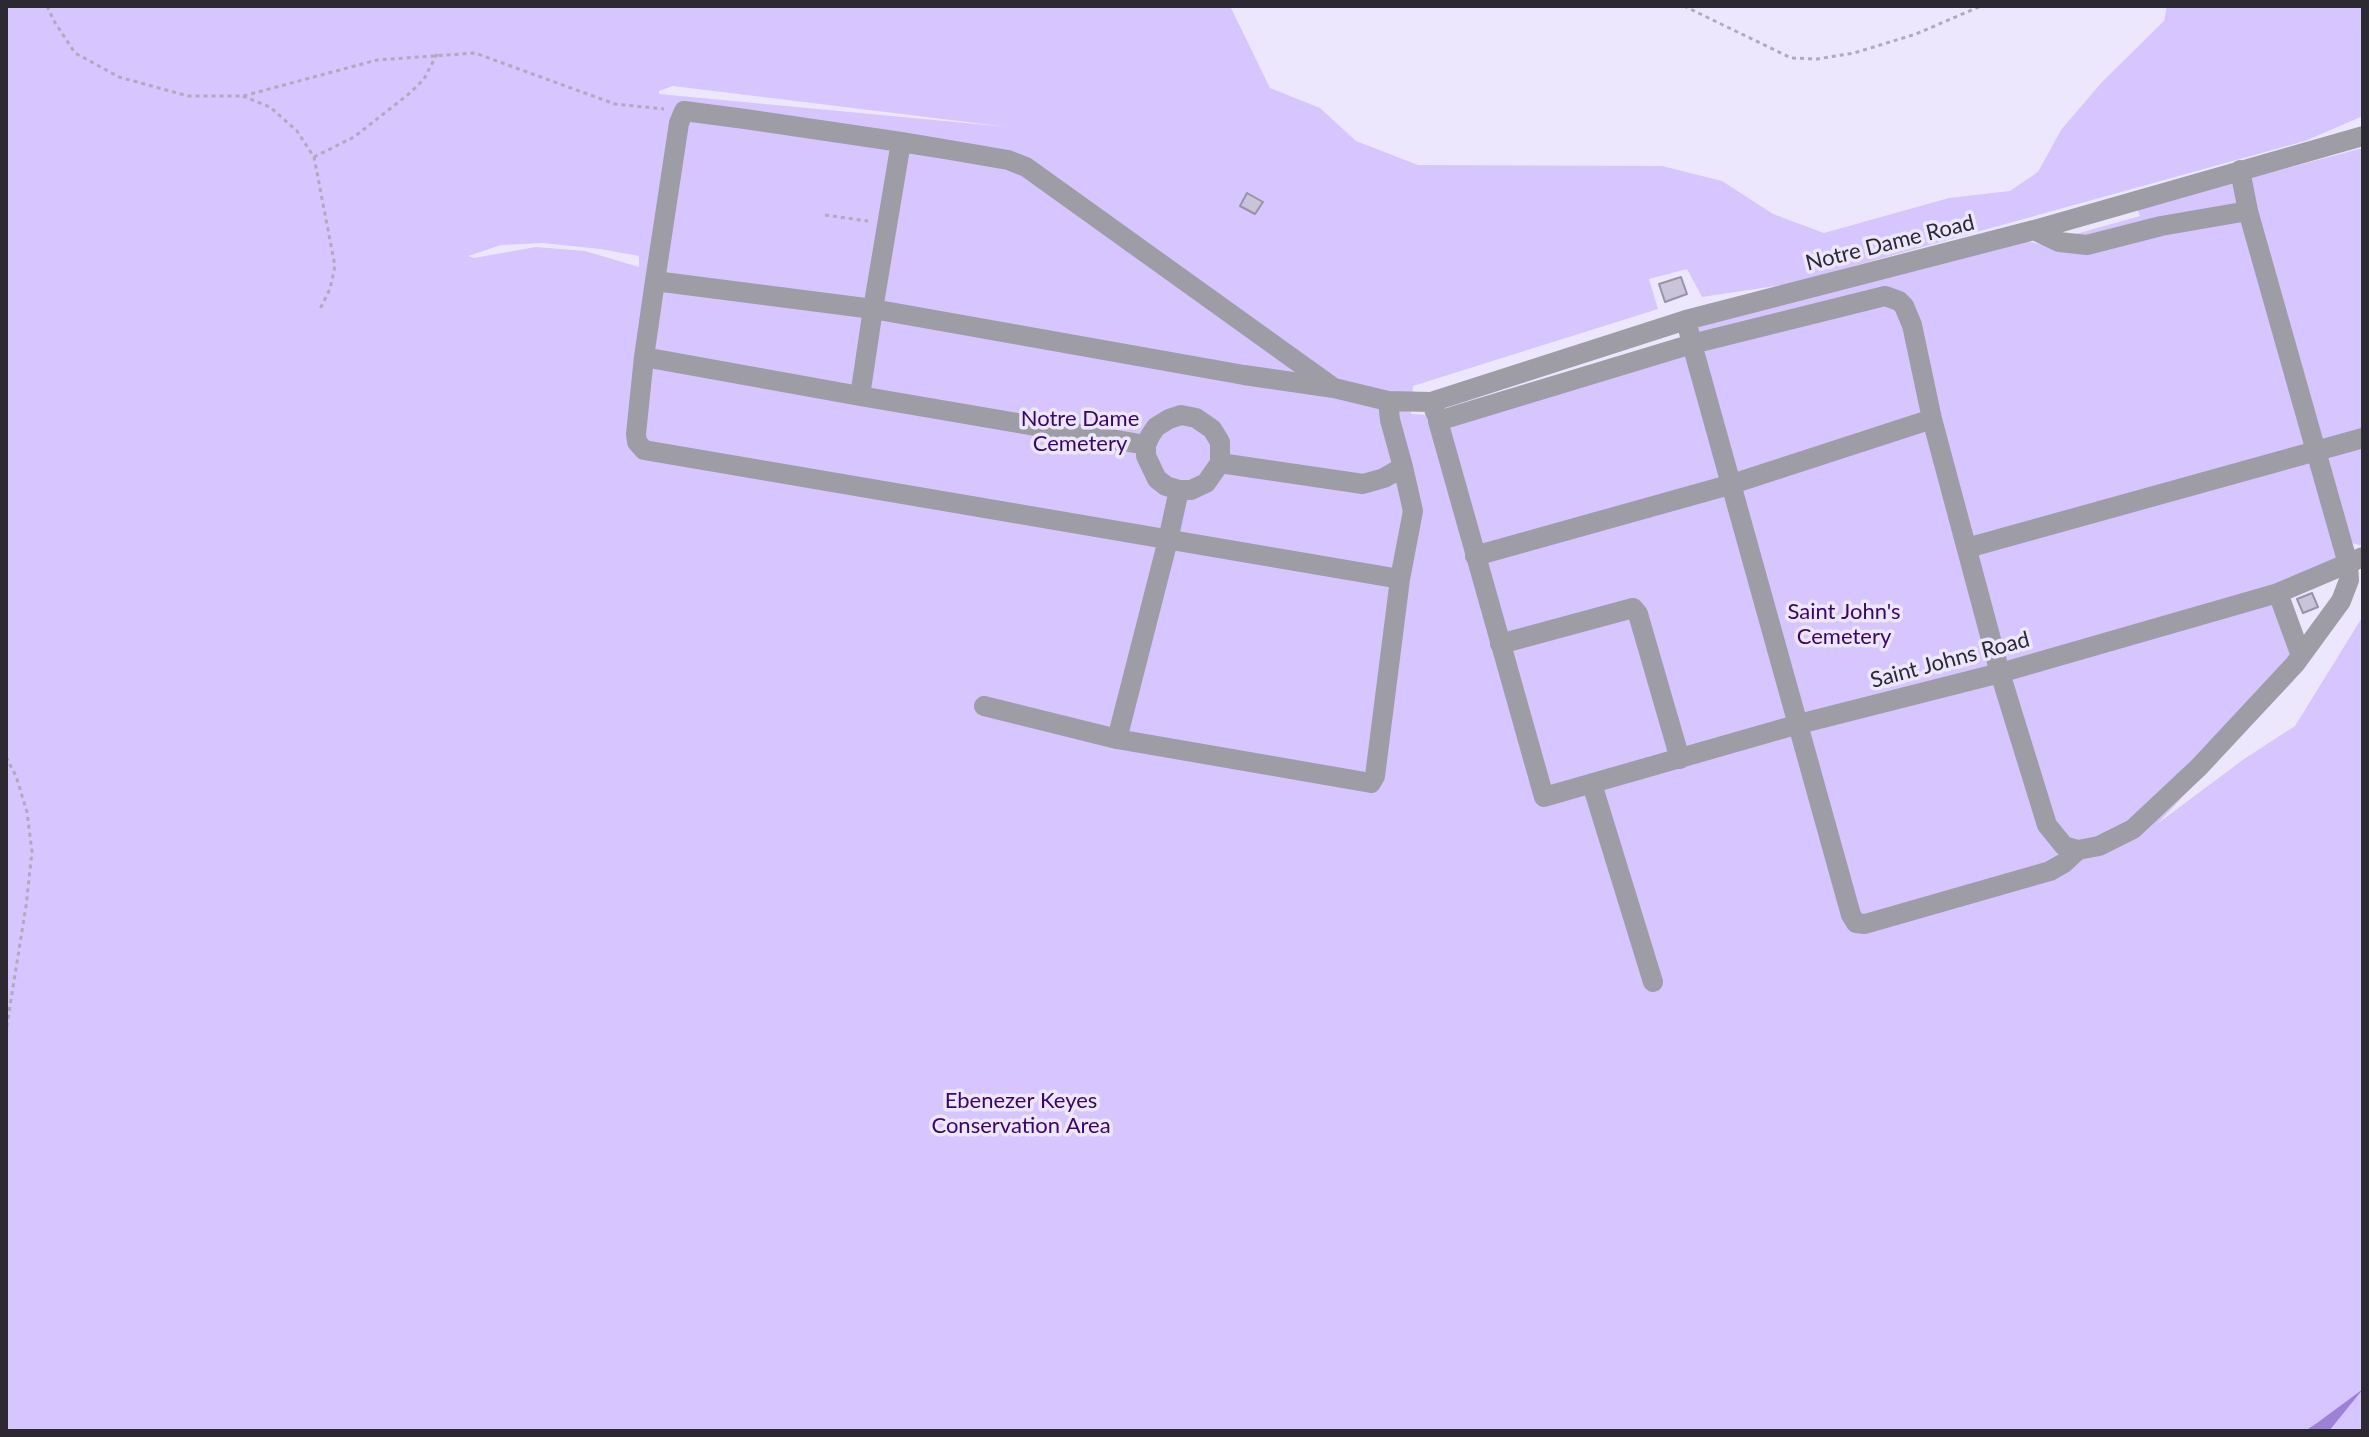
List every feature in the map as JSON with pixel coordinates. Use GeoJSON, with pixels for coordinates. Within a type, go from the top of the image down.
{"type":"FeatureCollection","features":[{"type":"Feature","properties":{"kind":"lane"},"geometry":{"type":"LineString","coordinates":[[1334,388],[1026,167],[1008,160],[901,142],[684,111],[679,123],[644,357],[636,434],[637,442],[644,450],[1400,579]]}},
{"type":"Feature","properties":{"kind":"lane","name":"Notre Dame Road"},"geometry":{"type":"LineString","coordinates":[[1434,411],[1686,320],[2034,230],[2363,136]]}},
{"type":"Feature","properties":{"kind":"lane"},"geometry":{"type":"LineString","coordinates":[[860,396],[901,142]]}},
{"type":"Feature","properties":{"kind":"lane"},"geometry":{"type":"LineString","coordinates":[[655,281],[873,309],[1334,388],[1434,411],[1692,344],[1885,296],[1892,297],[1904,306],[1912,325],[1932,419],[2000,673],[2047,825],[2064,846],[2078,850],[2099,846],[2133,829],[2199,767],[2301,656],[2346,591],[2356,561],[2317,452],[2248,211],[2240,170]]}},
{"type":"Feature","properties":{"kind":"lane"},"geometry":{"type":"LineString","coordinates":[[2034,230],[2059,242],[2087,245],[2161,226],[2248,211]]}},
{"type":"Feature","properties":{"kind":"lane"},"geometry":{"type":"LineString","coordinates":[[1686,320],[1729,485],[1851,915],[1856,923],[1865,924],[2050,871],[2078,850]]}},
{"type":"Feature","properties":{"kind":"lane"},"geometry":{"type":"LineString","coordinates":[[644,357],[1146,445]]}},
{"type":"Feature","properties":{"kind":"lane"},"geometry":{"type":"LineString","coordinates":[[984,706],[1117,739],[1371,783],[1375,776],[1400,579],[1413,511],[1388,401]]}},
{"type":"Feature","properties":{"kind":"lane"},"geometry":{"type":"LineString","coordinates":[[1434,411],[1500,644],[1633,608],[1638,614],[1680,759]]}},
{"type":"Feature","properties":{"kind":"lane"},"geometry":{"type":"LineString","coordinates":[[1181,415],[1196,418],[1212,429],[1220,442],[1220,463],[1206,483],[1191,490],[1179,490],[1157,479],[1150,468],[1146,445],[1156,427],[1169,419],[1181,415]]}},
{"type":"Feature","properties":{"kind":"lane"},"geometry":{"type":"LineString","coordinates":[[1475,556],[1729,485],[1932,419]]}},
{"type":"Feature","properties":{"kind":"lane"},"geometry":{"type":"LineString","coordinates":[[1967,548],[2363,438]]}},
{"type":"Feature","properties":{"kind":"lane"},"geometry":{"type":"LineString","coordinates":[[1220,463],[1363,484],[1384,478],[1403,467]]}},
{"type":"Feature","properties":{"kind":"lane"},"geometry":{"type":"LineString","coordinates":[[1117,739],[1179,490]]}},
{"type":"Feature","properties":{"kind":"lane","name":"Saint Johns Road"},"geometry":{"type":"LineString","coordinates":[[1500,644],[1544,797],[1799,724],[2000,673],[2278,593],[2356,561]]}},
{"type":"Feature","properties":{"kind":"lane"},"geometry":{"type":"LineString","coordinates":[[2278,593],[2301,656]]}},
{"type":"Feature","properties":{"kind":"lane"},"geometry":{"type":"LineString","coordinates":[[1592,784],[1653,982]]}},
{"type":"Feature","properties":{"kind":"path"},"geometry":{"type":"LineString","coordinates":[[47,6],[75,53],[119,77],[188,96],[243,96],[377,60],[475,53],[615,104],[684,111]]}},
{"type":"Feature","properties":{"kind":"path"},"geometry":{"type":"LineString","coordinates":[[1684,6],[1791,58],[1817,59],[1854,53],[1916,34],[1981,6]]}},
{"type":"Feature","properties":{"kind":"path"},"geometry":{"type":"LineString","coordinates":[[314,157],[354,137],[410,93],[424,79],[437,54]]}},
{"type":"Feature","properties":{"kind":"path"},"geometry":{"type":"LineString","coordinates":[[243,96],[270,107],[297,131],[314,157],[335,266],[330,289],[319,311]]}},
{"type":"Feature","properties":{"kind":"path"},"geometry":{"type":"LineString","coordinates":[[825,215],[887,224]]}},
{"type":"Feature","properties":{"kind":"path"},"geometry":{"type":"LineString","coordinates":[[6,757],[16,776],[27,812],[32,852],[6,1031]]}},
{"type":"Feature","properties":{"kind":"green space"},"geometry":{"type":"Polygon","coordinates":[[[6,6],[1230,6],[1270,88],[1320,108],[1356,141],[1418,165],[1662,166],[1722,181],[1773,214],[1824,233],[1949,198],[2010,191],[2038,172],[2061,130],[2102,82],[2164,21],[2167,6],[2363,6],[2363,116],[2305,141],[1789,284],[1702,297],[1687,269],[1649,279],[1658,309],[1413,386],[1411,414],[1426,415],[1431,423],[1451,406],[1696,333],[1696,329],[1703,324],[2021,240],[2040,244],[2140,216],[2137,208],[2363,148],[2363,546],[2352,543],[2337,560],[2272,603],[2291,657],[2288,667],[2294,680],[2157,824],[2244,759],[2295,726],[2363,616],[2363,1431],[6,1431],[6,6]],[[673,86],[659,91],[659,94],[1008,127],[673,86]],[[543,243],[501,245],[468,256],[474,258],[536,247],[585,251],[639,267],[639,256],[543,243]]]}},
{"type":"Feature","properties":{"kind":"shaded area"},"geometry":{"type":"Polygon","coordinates":[[[2363,1389],[2329,1431],[2305,1431],[2317,1423],[2363,1389]]]}},
{"type":"Feature","properties":{"kind":"building"},"geometry":{"type":"Polygon","coordinates":[[[1247,193],[1263,202],[1255,214],[1240,206],[1247,193]]]}},
{"type":"Feature","properties":{"kind":"building"},"geometry":{"type":"Polygon","coordinates":[[[1681,277],[1687,294],[1665,302],[1659,284],[1681,277]]]}},
{"type":"Feature","properties":{"kind":"building"},"geometry":{"type":"Polygon","coordinates":[[[2312,593],[2318,607],[2303,613],[2297,599],[2312,593]]]}},
{"type":"Feature","properties":{"kind":"park label","name":"Notre Dame Cemetery"},"geometry":{"type":"Point","coordinates":[1080,432]}},
{"type":"Feature","properties":{"kind":"park label","name":"Saint John's Cemetery"},"geometry":{"type":"Point","coordinates":[1844,624]}},
{"type":"Feature","properties":{"kind":"park label","name":"Ebenezer Keyes Conservation Area"},"geometry":{"type":"Point","coordinates":[1021,1114]}}]}
